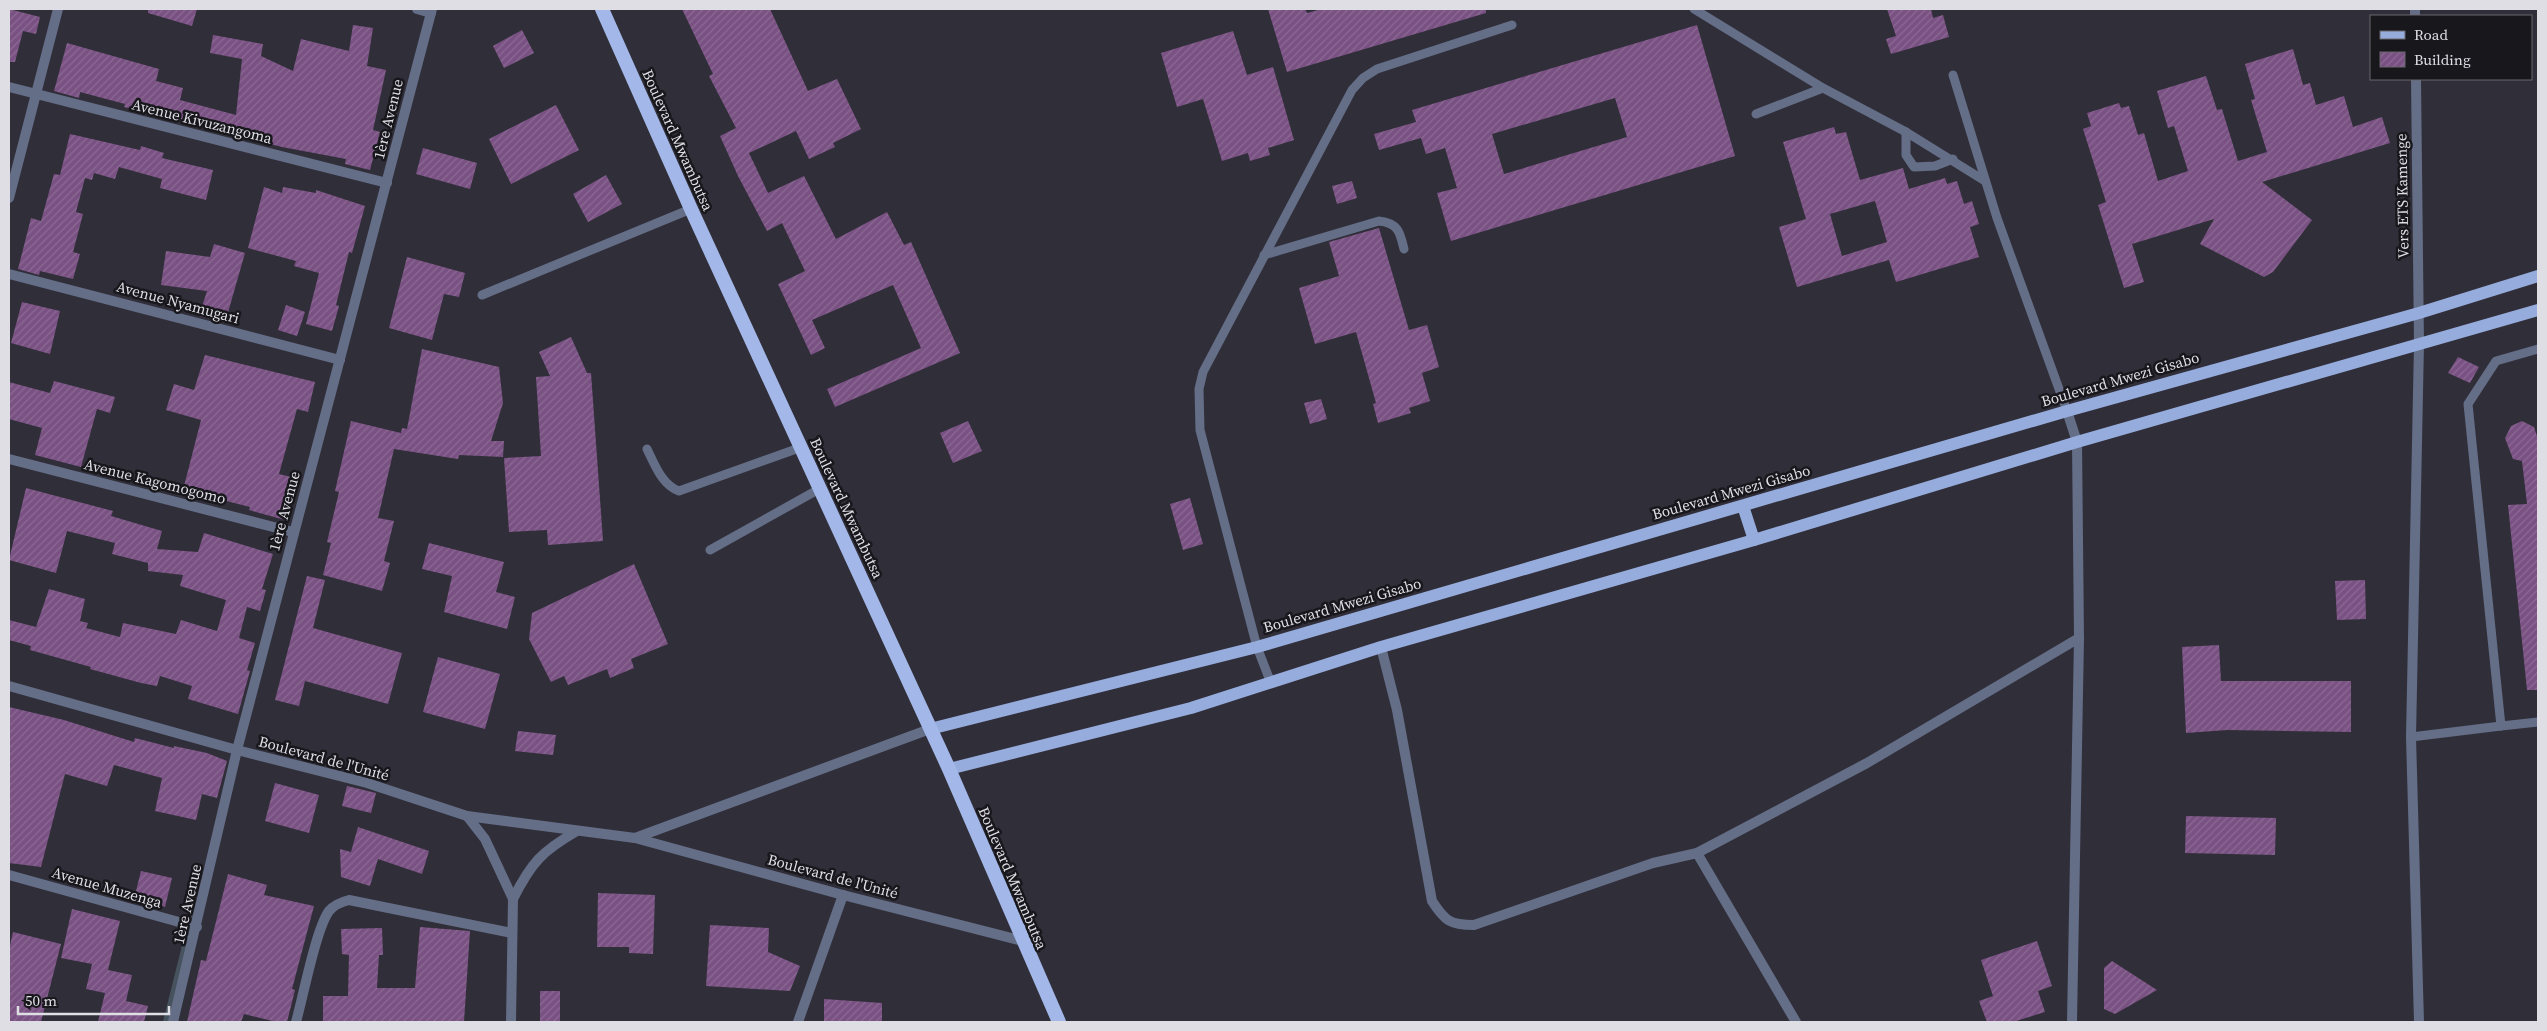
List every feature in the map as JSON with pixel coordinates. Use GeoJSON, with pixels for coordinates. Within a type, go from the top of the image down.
{"type":"FeatureCollection","features":[{"type":"Feature","properties":{"kind":"highway","name":"Boulevard Mwambutsa"},"geometry":{"type":"LineString","coordinates":[[602,9],[949,769],[1059,1022]]}},
{"type":"Feature","properties":{"kind":"main road","name":"Boulevard Mwezi Gisabo"},"geometry":{"type":"LineString","coordinates":[[930,729],[1257,647],[2067,410],[2418,313],[2538,276]]}},
{"type":"Feature","properties":{"kind":"main road"},"geometry":{"type":"LineString","coordinates":[[949,769],[1191,708],[1381,647],[1754,540],[2077,442],[2538,310]]}},
{"type":"Feature","properties":{"kind":"main road"},"geometry":{"type":"LineString","coordinates":[[1743,506],[1754,540]]}},
{"type":"Feature","properties":{"kind":"street"},"geometry":{"type":"LineString","coordinates":[[9,198],[58,9]]}},
{"type":"Feature","properties":{"kind":"street"},"geometry":{"type":"LineString","coordinates":[[417,9],[431,11]]}},
{"type":"Feature","properties":{"kind":"street","name":"1ère Avenue"},"geometry":{"type":"LineString","coordinates":[[173,1022],[197,927],[237,750],[431,11]]}},
{"type":"Feature","properties":{"kind":"street","name":"Vers ETS Kamenge"},"geometry":{"type":"LineString","coordinates":[[2416,80],[2419,344],[2411,738],[2419,1022]]}},
{"type":"Feature","properties":{"kind":"street","name":"Avenue Kivuzangoma"},"geometry":{"type":"LineString","coordinates":[[9,87],[387,183]]}},
{"type":"Feature","properties":{"kind":"street","name":"Avenue Nyamugari"},"geometry":{"type":"LineString","coordinates":[[9,274],[340,360]]}},
{"type":"Feature","properties":{"kind":"street"},"geometry":{"type":"LineString","coordinates":[[2067,410],[2077,442],[2079,638],[2072,1022]]}},
{"type":"Feature","properties":{"kind":"street","name":"Avenue Kagomogomo"},"geometry":{"type":"LineString","coordinates":[[9,459],[293,532]]}},
{"type":"Feature","properties":{"kind":"street"},"geometry":{"type":"LineString","coordinates":[[1381,647],[1396,710],[1432,902],[1442,917],[1456,925],[1474,925],[1653,863],[1697,853],[1867,764],[2079,638]]}},
{"type":"Feature","properties":{"kind":"street","name":"Boulevard de l'Unité"},"geometry":{"type":"LineString","coordinates":[[9,686],[237,750],[367,783],[467,816],[635,838],[843,895],[1023,941]]}},
{"type":"Feature","properties":{"kind":"street","name":"Boulevard de l'Unité"},"geometry":{"type":"LineString","coordinates":[[635,838],[930,729]]}},
{"type":"Feature","properties":{"kind":"street"},"geometry":{"type":"LineString","coordinates":[[467,816],[485,838],[513,899]]}},
{"type":"Feature","properties":{"kind":"street"},"geometry":{"type":"LineString","coordinates":[[511,1022],[513,899],[527,871],[538,858],[550,846],[576,831]]}},
{"type":"Feature","properties":{"kind":"street"},"geometry":{"type":"LineString","coordinates":[[1697,853],[1796,1022]]}},
{"type":"Feature","properties":{"kind":"street","name":"Avenue Muzenga"},"geometry":{"type":"LineString","coordinates":[[9,875],[197,927]]}},
{"type":"Feature","properties":{"kind":"street"},"geometry":{"type":"LineString","coordinates":[[798,1022],[843,895]]}},
{"type":"Feature","properties":{"kind":"street"},"geometry":{"type":"LineString","coordinates":[[296,1022],[322,928],[329,911],[339,903],[349,900],[512,933]]}},
{"type":"Feature","properties":{"kind":"lane"},"geometry":{"type":"LineString","coordinates":[[1694,9],[1823,88],[1906,132],[1985,180]]}},
{"type":"Feature","properties":{"kind":"lane"},"geometry":{"type":"LineString","coordinates":[[1272,683],[1257,647],[1200,430],[1198,408],[1203,372],[1352,90],[1363,78],[1377,69],[1512,25]]}},
{"type":"Feature","properties":{"kind":"lane"},"geometry":{"type":"LineString","coordinates":[[1953,75],[1985,180],[2067,410]]}},
{"type":"Feature","properties":{"kind":"lane"},"geometry":{"type":"LineString","coordinates":[[1756,114],[1823,88]]}},
{"type":"Feature","properties":{"kind":"lane"},"geometry":{"type":"LineString","coordinates":[[1906,132],[1906,155],[1914,167],[1935,166],[1953,159]]}},
{"type":"Feature","properties":{"kind":"lane"},"geometry":{"type":"LineString","coordinates":[[482,295],[692,209]]}},
{"type":"Feature","properties":{"kind":"lane"},"geometry":{"type":"LineString","coordinates":[[1264,254],[1379,221],[1390,222],[1399,229],[1404,249]]}},
{"type":"Feature","properties":{"kind":"lane"},"geometry":{"type":"LineString","coordinates":[[2501,726],[2468,404],[2496,361],[2538,349]]}},
{"type":"Feature","properties":{"kind":"lane"},"geometry":{"type":"LineString","coordinates":[[647,449],[665,482],[670,488],[679,492],[802,447]]}},
{"type":"Feature","properties":{"kind":"lane"},"geometry":{"type":"LineString","coordinates":[[710,550],[821,488]]}},
{"type":"Feature","properties":{"kind":"lane"},"geometry":{"type":"LineString","coordinates":[[2411,738],[2538,722]]}},
{"type":"Feature","properties":{"kind":"building"},"geometry":{"type":"Polygon","coordinates":[[[9,9],[40,17],[36,34],[23,31],[15,62],[9,62],[9,9]]]}},
{"type":"Feature","properties":{"kind":"building"},"geometry":{"type":"Polygon","coordinates":[[[148,9],[197,9],[192,26],[148,13],[148,9]]]}},
{"type":"Feature","properties":{"kind":"building"},"geometry":{"type":"Polygon","coordinates":[[[682,9],[770,9],[808,91],[837,79],[861,129],[833,143],[835,147],[809,159],[796,131],[749,153],[768,193],[804,176],[836,239],[887,212],[904,245],[911,242],[960,353],[835,407],[827,389],[921,348],[893,285],[812,320],[825,348],[811,355],[778,284],[805,271],[782,223],[767,231],[738,176],[720,136],[736,128],[709,76],[713,74],[682,9]]]}},
{"type":"Feature","properties":{"kind":"building"},"geometry":{"type":"Polygon","coordinates":[[[1268,9],[1305,9],[1307,13],[1322,9],[1486,9],[1486,13],[1287,72],[1268,9]]]}},
{"type":"Feature","properties":{"kind":"building"},"geometry":{"type":"Polygon","coordinates":[[[1887,9],[1931,9],[1933,18],[1943,15],[1949,37],[1891,54],[1886,39],[1896,36],[1887,9]]]}},
{"type":"Feature","properties":{"kind":"building"},"geometry":{"type":"Polygon","coordinates":[[[353,25],[373,28],[367,66],[386,70],[373,130],[380,132],[370,170],[345,164],[346,159],[282,147],[124,107],[125,104],[80,92],[79,98],[54,91],[67,43],[159,69],[156,81],[183,88],[180,100],[236,115],[242,59],[210,53],[213,35],[263,44],[261,56],[293,71],[301,39],[349,51],[353,25]]]}},
{"type":"Feature","properties":{"kind":"building"},"geometry":{"type":"Polygon","coordinates":[[[1697,25],[1735,156],[1451,241],[1437,193],[1457,188],[1445,148],[1426,154],[1421,138],[1379,150],[1374,134],[1416,122],[1412,110],[1697,25]],[[1615,98],[1492,134],[1504,174],[1627,137],[1615,98]]]}},
{"type":"Feature","properties":{"kind":"building"},"geometry":{"type":"Polygon","coordinates":[[[522,30],[534,53],[504,68],[493,46],[522,30]]]}},
{"type":"Feature","properties":{"kind":"building"},"geometry":{"type":"Polygon","coordinates":[[[1233,31],[1247,75],[1273,67],[1294,140],[1268,148],[1270,155],[1250,161],[1248,153],[1222,161],[1203,99],[1177,107],[1161,53],[1233,31]]]}},
{"type":"Feature","properties":{"kind":"building"},"geometry":{"type":"Polygon","coordinates":[[[2293,49],[2303,85],[2310,83],[2316,105],[2344,96],[2353,127],[2382,117],[2390,143],[2262,182],[2312,220],[2273,272],[2264,277],[2200,244],[2214,219],[2132,244],[2144,282],[2124,288],[2098,205],[2106,202],[2083,129],[2091,126],[2087,113],[2119,103],[2121,108],[2129,106],[2138,135],[2144,133],[2158,181],[2188,171],[2174,126],[2168,128],[2157,91],[2206,76],[2217,110],[2222,109],[2238,161],[2267,152],[2251,100],[2255,99],[2245,64],[2293,49]]]}},
{"type":"Feature","properties":{"kind":"building"},"geometry":{"type":"Polygon","coordinates":[[[556,105],[579,150],[511,184],[489,139],[556,105]]]}},
{"type":"Feature","properties":{"kind":"building"},"geometry":{"type":"Polygon","coordinates":[[[1834,127],[1836,134],[1846,132],[1860,180],[1903,168],[1909,189],[1945,178],[1947,184],[1957,181],[1964,204],[1972,201],[1979,224],[1970,227],[1979,257],[1896,282],[1889,260],[1797,287],[1779,227],[1806,219],[1783,142],[1834,127]],[[1875,201],[1830,214],[1842,256],[1887,242],[1875,201]]]}},
{"type":"Feature","properties":{"kind":"building"},"geometry":{"type":"Polygon","coordinates":[[[70,134],[140,150],[141,146],[164,153],[162,158],[213,170],[206,200],[160,188],[162,179],[119,167],[115,179],[94,173],[92,180],[85,178],[76,212],[83,214],[73,252],[80,254],[73,279],[40,271],[39,275],[18,269],[31,218],[41,221],[54,174],[60,175],[70,134]]]}},
{"type":"Feature","properties":{"kind":"building"},"geometry":{"type":"Polygon","coordinates":[[[423,148],[477,163],[470,189],[416,174],[423,148]]]}},
{"type":"Feature","properties":{"kind":"building"},"geometry":{"type":"Polygon","coordinates":[[[606,175],[622,204],[588,222],[573,194],[606,175]]]}},
{"type":"Feature","properties":{"kind":"building"},"geometry":{"type":"Polygon","coordinates":[[[1352,181],[1357,198],[1337,204],[1332,186],[1352,181]]]}},
{"type":"Feature","properties":{"kind":"building"},"geometry":{"type":"Polygon","coordinates":[[[264,187],[282,193],[283,187],[316,193],[316,190],[365,206],[352,253],[349,252],[336,305],[339,306],[332,331],[306,324],[319,273],[294,266],[296,261],[248,248],[264,187]]]}},
{"type":"Feature","properties":{"kind":"building"},"geometry":{"type":"Polygon","coordinates":[[[1379,228],[1409,330],[1427,325],[1439,367],[1422,373],[1430,401],[1409,408],[1411,413],[1378,423],[1373,404],[1376,403],[1356,332],[1315,344],[1299,288],[1339,276],[1329,242],[1379,228]]]}},
{"type":"Feature","properties":{"kind":"building"},"geometry":{"type":"Polygon","coordinates":[[[214,244],[245,253],[225,323],[199,316],[207,291],[161,285],[166,251],[210,257],[214,244]]]}},
{"type":"Feature","properties":{"kind":"building"},"geometry":{"type":"Polygon","coordinates":[[[407,257],[465,273],[459,297],[444,294],[432,340],[389,328],[407,257]]]}},
{"type":"Feature","properties":{"kind":"building"},"geometry":{"type":"Polygon","coordinates":[[[22,302],[60,311],[50,354],[11,343],[22,302]]]}},
{"type":"Feature","properties":{"kind":"building"},"geometry":{"type":"Polygon","coordinates":[[[286,305],[305,312],[297,336],[278,330],[286,305]]]}},
{"type":"Feature","properties":{"kind":"building"},"geometry":{"type":"Polygon","coordinates":[[[571,337],[587,373],[591,373],[603,541],[548,545],[547,530],[509,532],[504,458],[541,456],[536,377],[550,376],[539,352],[571,337]]]}},
{"type":"Feature","properties":{"kind":"building"},"geometry":{"type":"Polygon","coordinates":[[[422,349],[499,367],[503,403],[491,441],[504,441],[503,457],[459,455],[458,459],[394,449],[378,518],[394,521],[384,561],[390,563],[382,591],[323,575],[331,543],[327,542],[339,492],[335,491],[351,421],[401,433],[402,428],[407,429],[422,349]]]}},
{"type":"Feature","properties":{"kind":"building"},"geometry":{"type":"Polygon","coordinates":[[[205,355],[315,382],[308,412],[297,409],[279,474],[295,478],[285,520],[249,510],[250,507],[183,490],[201,420],[166,410],[174,384],[194,390],[205,355]]]}},
{"type":"Feature","properties":{"kind":"building"},"geometry":{"type":"Polygon","coordinates":[[[2458,357],[2479,367],[2470,383],[2448,373],[2458,357]]]}},
{"type":"Feature","properties":{"kind":"building"},"geometry":{"type":"Polygon","coordinates":[[[54,381],[115,397],[110,413],[97,409],[81,467],[35,455],[42,428],[9,419],[9,382],[50,393],[54,381]]]}},
{"type":"Feature","properties":{"kind":"building"},"geometry":{"type":"Polygon","coordinates":[[[1321,399],[1327,419],[1310,424],[1304,403],[1321,399]]]}},
{"type":"Feature","properties":{"kind":"building"},"geometry":{"type":"Polygon","coordinates":[[[968,421],[982,451],[953,463],[940,433],[968,421]]]}},
{"type":"Feature","properties":{"kind":"building"},"geometry":{"type":"Polygon","coordinates":[[[2522,421],[2534,427],[2538,439],[2538,690],[2527,690],[2508,505],[2527,504],[2522,461],[2513,459],[2505,438],[2511,426],[2522,421]]]}},
{"type":"Feature","properties":{"kind":"building"},"geometry":{"type":"Polygon","coordinates":[[[26,488],[113,511],[111,516],[162,531],[157,549],[198,552],[204,533],[273,554],[262,589],[266,590],[260,611],[247,607],[239,638],[255,643],[247,670],[250,671],[238,714],[188,699],[192,686],[160,676],[157,686],[141,683],[30,650],[31,646],[9,640],[9,620],[36,627],[49,589],[85,599],[80,621],[88,623],[86,628],[120,637],[123,623],[176,634],[181,620],[217,631],[226,600],[180,586],[183,575],[148,571],[148,563],[112,554],[115,543],[67,531],[56,573],[9,560],[26,488]]]}},
{"type":"Feature","properties":{"kind":"building"},"geometry":{"type":"Polygon","coordinates":[[[1190,498],[1203,544],[1183,550],[1170,504],[1190,498]]]}},
{"type":"Feature","properties":{"kind":"building"},"geometry":{"type":"Polygon","coordinates":[[[429,543],[504,562],[496,592],[515,597],[507,629],[444,612],[452,576],[422,569],[429,543]]]}},
{"type":"Feature","properties":{"kind":"building"},"geometry":{"type":"Polygon","coordinates":[[[634,564],[668,644],[631,659],[634,668],[610,678],[607,669],[568,685],[564,676],[551,682],[529,639],[532,613],[634,564]]]}},
{"type":"Feature","properties":{"kind":"building"},"geometry":{"type":"Polygon","coordinates":[[[307,576],[325,580],[313,628],[402,653],[388,704],[305,681],[299,706],[275,700],[307,576]]]}},
{"type":"Feature","properties":{"kind":"building"},"geometry":{"type":"Polygon","coordinates":[[[2365,580],[2366,619],[2337,620],[2335,581],[2365,580]]]}},
{"type":"Feature","properties":{"kind":"building"},"geometry":{"type":"Polygon","coordinates":[[[2219,645],[2221,681],[2351,681],[2351,732],[2227,730],[2186,733],[2182,647],[2219,645]]]}},
{"type":"Feature","properties":{"kind":"building"},"geometry":{"type":"Polygon","coordinates":[[[438,657],[500,674],[485,729],[423,712],[438,657]]]}},
{"type":"Feature","properties":{"kind":"building"},"geometry":{"type":"Polygon","coordinates":[[[9,707],[64,720],[134,742],[135,738],[174,748],[174,746],[207,753],[227,761],[217,798],[202,794],[196,820],[155,811],[162,778],[114,765],[107,786],[65,774],[41,867],[9,863],[9,707]]]}},
{"type":"Feature","properties":{"kind":"building"},"geometry":{"type":"Polygon","coordinates":[[[518,731],[556,735],[553,755],[515,751],[518,731]]]}},
{"type":"Feature","properties":{"kind":"building"},"geometry":{"type":"Polygon","coordinates":[[[275,783],[319,795],[309,833],[265,821],[275,783]]]}},
{"type":"Feature","properties":{"kind":"building"},"geometry":{"type":"Polygon","coordinates":[[[347,786],[376,793],[371,813],[342,806],[347,786]]]}},
{"type":"Feature","properties":{"kind":"building"},"geometry":{"type":"Polygon","coordinates":[[[2186,816],[2276,818],[2275,855],[2185,853],[2186,816]]]}},
{"type":"Feature","properties":{"kind":"building"},"geometry":{"type":"Polygon","coordinates":[[[358,827],[429,851],[422,874],[378,859],[370,886],[341,877],[340,849],[351,852],[358,827]]]}},
{"type":"Feature","properties":{"kind":"building"},"geometry":{"type":"Polygon","coordinates":[[[141,871],[172,878],[165,907],[134,899],[141,871]]]}},
{"type":"Feature","properties":{"kind":"building"},"geometry":{"type":"Polygon","coordinates":[[[228,874],[267,885],[264,895],[314,906],[292,989],[295,990],[287,1022],[277,1022],[244,1014],[241,1022],[187,1022],[201,960],[206,961],[228,874]]]}},
{"type":"Feature","properties":{"kind":"building"},"geometry":{"type":"Polygon","coordinates":[[[598,893],[655,895],[653,954],[629,953],[629,947],[597,947],[598,893]]]}},
{"type":"Feature","properties":{"kind":"building"},"geometry":{"type":"Polygon","coordinates":[[[72,909],[120,921],[108,970],[132,975],[126,1001],[148,1006],[144,1022],[98,1022],[105,993],[86,989],[92,964],[61,958],[72,909]]]}},
{"type":"Feature","properties":{"kind":"building"},"geometry":{"type":"Polygon","coordinates":[[[710,925],[769,928],[768,952],[800,966],[790,991],[706,986],[710,925]]]}},
{"type":"Feature","properties":{"kind":"building"},"geometry":{"type":"Polygon","coordinates":[[[420,927],[470,931],[464,1022],[323,1022],[323,996],[348,996],[349,955],[342,954],[341,929],[382,928],[383,955],[379,955],[377,988],[415,988],[420,927]]]}},
{"type":"Feature","properties":{"kind":"building"},"geometry":{"type":"Polygon","coordinates":[[[13,932],[61,944],[41,1022],[9,1022],[9,950],[13,932]]]}},
{"type":"Feature","properties":{"kind":"building"},"geometry":{"type":"Polygon","coordinates":[[[2037,941],[2052,986],[2038,991],[2045,1012],[2013,1022],[1987,1022],[1979,1001],[1993,996],[1981,960],[2037,941]]]}},
{"type":"Feature","properties":{"kind":"building"},"geometry":{"type":"Polygon","coordinates":[[[2112,961],[2157,990],[2115,1014],[2104,1009],[2104,968],[2112,961]]]}},
{"type":"Feature","properties":{"kind":"building"},"geometry":{"type":"Polygon","coordinates":[[[540,991],[560,991],[560,1022],[540,1022],[540,991]]]}},
{"type":"Feature","properties":{"kind":"building"},"geometry":{"type":"Polygon","coordinates":[[[824,999],[882,1003],[882,1022],[824,1022],[824,999]]]}},
{"type":"Feature","properties":{"kind":"waterway"},"geometry":{"type":"LineString","coordinates":[[166,1022],[195,906]]}}]}
